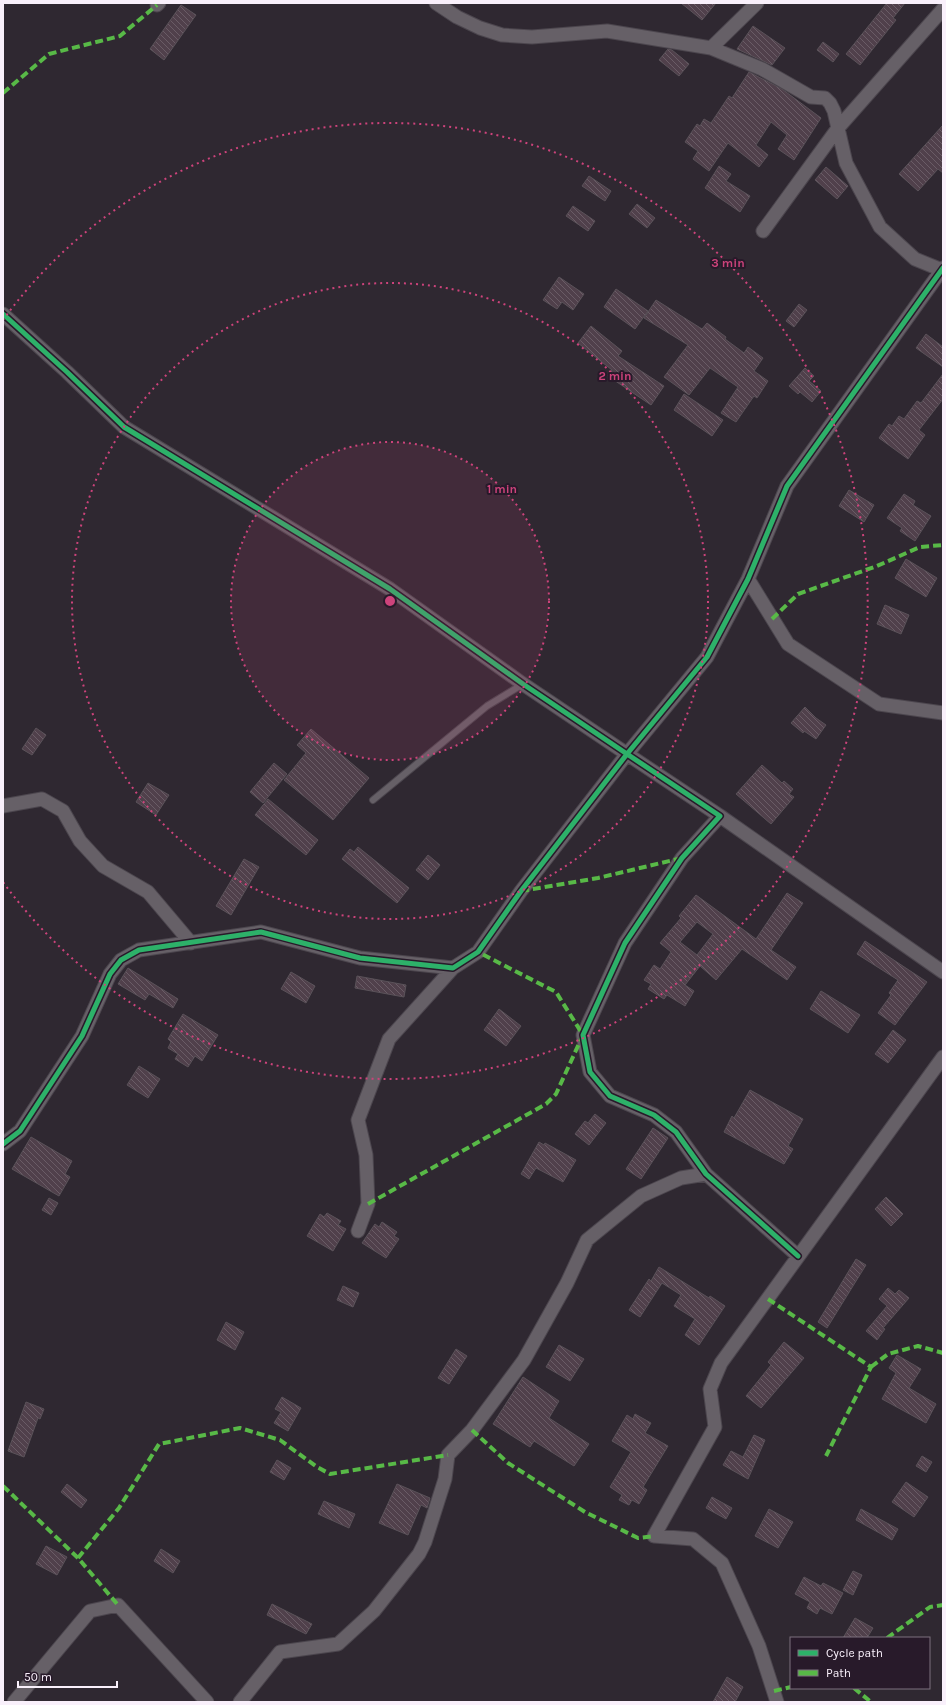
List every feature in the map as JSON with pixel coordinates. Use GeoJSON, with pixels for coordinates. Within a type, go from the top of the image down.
{"type":"FeatureCollection","features":[{"type":"Feature","properties":{"kind":"street"},"geometry":{"type":"LineString","coordinates":[[358,1231],[368,1204],[366,1155],[358,1120],[389,1039],[452,968],[478,952],[526,885],[626,754],[706,657],[748,579],[787,486],[942,269],[915,259],[880,227],[846,163],[834,111],[830,103],[825,98],[811,97],[762,69],[711,48],[607,31],[532,37],[502,35],[480,28],[457,17],[436,3]]}},
{"type":"Feature","properties":{"kind":"street"},"geometry":{"type":"LineString","coordinates":[[711,48],[757,3]]}},
{"type":"Feature","properties":{"kind":"street"},"geometry":{"type":"LineString","coordinates":[[763,231],[838,128],[943,9]]}},
{"type":"Feature","properties":{"kind":"street"},"geometry":{"type":"LineString","coordinates":[[3,314],[67,372],[124,427],[390,589],[523,684],[720,816],[943,972]]}},
{"type":"Feature","properties":{"kind":"street"},"geometry":{"type":"LineString","coordinates":[[748,579],[788,644],[879,704],[943,713]]}},
{"type":"Feature","properties":{"kind":"street"},"geometry":{"type":"LineString","coordinates":[[3,806],[42,799],[63,810],[80,841],[103,866],[148,892],[191,943]]}},
{"type":"Feature","properties":{"kind":"street"},"geometry":{"type":"LineString","coordinates":[[720,816],[682,858],[624,943],[583,1035],[590,1072],[610,1096],[654,1115],[676,1132],[706,1174],[798,1256]]}},
{"type":"Feature","properties":{"kind":"street"},"geometry":{"type":"LineString","coordinates":[[3,1144],[20,1131],[82,1036],[110,974],[122,960],[139,950],[261,932],[360,958],[452,968]]}},
{"type":"Feature","properties":{"kind":"street"},"geometry":{"type":"LineString","coordinates":[[778,1702],[759,1646],[722,1564],[693,1539],[654,1536],[715,1427],[710,1389],[721,1363],[943,1057]]}},
{"type":"Feature","properties":{"kind":"street"},"geometry":{"type":"LineString","coordinates":[[240,1702],[280,1652],[338,1644],[374,1611],[419,1554],[425,1542],[445,1479],[448,1455],[472,1430],[524,1360],[567,1283],[587,1240],[641,1196],[681,1178],[706,1174]]}},
{"type":"Feature","properties":{"kind":"street"},"geometry":{"type":"LineString","coordinates":[[14,1702],[90,1611],[118,1604],[208,1702]]}},
{"type":"Feature","properties":{"kind":"lane"},"geometry":{"type":"LineString","coordinates":[[373,800],[487,706],[523,684]]}},
{"type":"Feature","properties":{"kind":"building"},"geometry":{"type":"Polygon","coordinates":[[[681,3],[716,3],[702,20],[681,3]]]}},
{"type":"Feature","properties":{"kind":"building"},"geometry":{"type":"Polygon","coordinates":[[[887,3],[905,3],[893,18],[896,20],[860,65],[846,54],[887,3]]]}},
{"type":"Feature","properties":{"kind":"building"},"geometry":{"type":"Polygon","coordinates":[[[181,5],[196,15],[164,60],[150,49],[181,5]]]}},
{"type":"Feature","properties":{"kind":"building"},"geometry":{"type":"Polygon","coordinates":[[[753,26],[785,48],[772,65],[737,49],[753,26]]]}},
{"type":"Feature","properties":{"kind":"building"},"geometry":{"type":"Polygon","coordinates":[[[823,42],[839,54],[833,62],[817,50],[823,42]]]}},
{"type":"Feature","properties":{"kind":"building"},"geometry":{"type":"Polygon","coordinates":[[[668,49],[672,50],[689,64],[679,76],[659,60],[668,49]]]}},
{"type":"Feature","properties":{"kind":"building"},"geometry":{"type":"Polygon","coordinates":[[[749,72],[782,89],[821,118],[794,160],[778,149],[787,135],[771,122],[756,145],[768,155],[759,167],[728,143],[709,171],[693,159],[698,151],[685,142],[697,124],[700,126],[704,119],[711,123],[729,96],[732,98],[749,72]]]}},
{"type":"Feature","properties":{"kind":"building"},"geometry":{"type":"Polygon","coordinates":[[[943,125],[943,173],[938,169],[918,191],[899,174],[943,125]]]}},
{"type":"Feature","properties":{"kind":"building"},"geometry":{"type":"Polygon","coordinates":[[[719,166],[731,174],[726,181],[750,196],[740,212],[705,188],[719,166]]]}},
{"type":"Feature","properties":{"kind":"building"},"geometry":{"type":"Polygon","coordinates":[[[826,167],[848,186],[837,199],[815,180],[826,167]]]}},
{"type":"Feature","properties":{"kind":"building"},"geometry":{"type":"Polygon","coordinates":[[[589,176],[611,191],[605,201],[582,186],[589,176]]]}},
{"type":"Feature","properties":{"kind":"building"},"geometry":{"type":"Polygon","coordinates":[[[637,204],[655,218],[647,228],[629,214],[637,204]]]}},
{"type":"Feature","properties":{"kind":"building"},"geometry":{"type":"Polygon","coordinates":[[[573,206],[595,221],[588,231],[566,216],[573,206]]]}},
{"type":"Feature","properties":{"kind":"building"},"geometry":{"type":"Polygon","coordinates":[[[559,277],[584,294],[573,310],[562,302],[557,309],[543,300],[559,277]]]}},
{"type":"Feature","properties":{"kind":"building"},"geometry":{"type":"Polygon","coordinates":[[[616,289],[648,311],[635,329],[604,307],[616,289]]]}},
{"type":"Feature","properties":{"kind":"building"},"geometry":{"type":"Polygon","coordinates":[[[656,300],[702,329],[707,323],[744,353],[748,347],[763,358],[754,371],[768,381],[757,398],[754,396],[736,422],[721,413],[738,387],[710,368],[689,395],[664,377],[688,345],[644,318],[656,300]]]}},
{"type":"Feature","properties":{"kind":"building"},"geometry":{"type":"Polygon","coordinates":[[[799,304],[807,310],[794,327],[786,321],[799,304]]]}},
{"type":"Feature","properties":{"kind":"building"},"geometry":{"type":"Polygon","coordinates":[[[591,326],[622,351],[618,356],[664,386],[651,405],[608,376],[612,370],[578,343],[591,326]]]}},
{"type":"Feature","properties":{"kind":"building"},"geometry":{"type":"Polygon","coordinates":[[[926,334],[943,347],[943,367],[916,348],[926,334]]]}},
{"type":"Feature","properties":{"kind":"building"},"geometry":{"type":"Polygon","coordinates":[[[805,368],[814,376],[809,381],[821,391],[812,402],[800,392],[798,394],[789,386],[805,368]]]}},
{"type":"Feature","properties":{"kind":"building"},"geometry":{"type":"Polygon","coordinates":[[[943,374],[943,399],[919,430],[925,435],[908,459],[879,438],[889,424],[892,426],[899,416],[904,419],[917,401],[921,403],[943,374]]]}},
{"type":"Feature","properties":{"kind":"building"},"geometry":{"type":"Polygon","coordinates":[[[684,394],[723,420],[712,436],[674,410],[684,394]]]}},
{"type":"Feature","properties":{"kind":"building"},"geometry":{"type":"Polygon","coordinates":[[[849,490],[874,505],[864,522],[839,506],[849,490]]]}},
{"type":"Feature","properties":{"kind":"building"},"geometry":{"type":"Polygon","coordinates":[[[904,494],[915,501],[913,505],[931,516],[915,541],[900,531],[902,528],[887,518],[904,494]]]}},
{"type":"Feature","properties":{"kind":"building"},"geometry":{"type":"Polygon","coordinates":[[[906,559],[937,578],[926,597],[895,578],[906,559]]]}},
{"type":"Feature","properties":{"kind":"building"},"geometry":{"type":"Polygon","coordinates":[[[885,605],[909,615],[901,634],[877,624],[885,605]]]}},
{"type":"Feature","properties":{"kind":"building"},"geometry":{"type":"Polygon","coordinates":[[[805,707],[826,725],[816,739],[804,731],[803,733],[791,723],[805,707]]]}},
{"type":"Feature","properties":{"kind":"building"},"geometry":{"type":"Polygon","coordinates":[[[36,728],[46,735],[32,755],[22,749],[36,728]]]}},
{"type":"Feature","properties":{"kind":"building"},"geometry":{"type":"Polygon","coordinates":[[[311,729],[369,778],[333,820],[284,780],[306,753],[297,745],[311,729]]]}},
{"type":"Feature","properties":{"kind":"building"},"geometry":{"type":"Polygon","coordinates":[[[274,763],[287,774],[263,803],[250,792],[274,763]]]}},
{"type":"Feature","properties":{"kind":"building"},"geometry":{"type":"Polygon","coordinates":[[[762,765],[782,783],[784,781],[793,789],[789,794],[794,797],[771,824],[736,794],[762,765]]]}},
{"type":"Feature","properties":{"kind":"building"},"geometry":{"type":"Polygon","coordinates":[[[148,783],[169,795],[156,815],[136,802],[148,783]]]}},
{"type":"Feature","properties":{"kind":"building"},"geometry":{"type":"Polygon","coordinates":[[[268,799],[318,840],[306,855],[255,815],[268,799]]]}},
{"type":"Feature","properties":{"kind":"building"},"geometry":{"type":"Polygon","coordinates":[[[358,847],[409,888],[397,903],[342,859],[350,849],[354,852],[358,847]]]}},
{"type":"Feature","properties":{"kind":"building"},"geometry":{"type":"Polygon","coordinates":[[[428,855],[440,865],[428,880],[416,870],[428,855]]]}},
{"type":"Feature","properties":{"kind":"building"},"geometry":{"type":"Polygon","coordinates":[[[244,859],[259,867],[231,915],[216,906],[244,859]]]}},
{"type":"Feature","properties":{"kind":"building"},"geometry":{"type":"Polygon","coordinates":[[[787,893],[803,903],[771,950],[796,967],[787,980],[742,949],[716,980],[700,966],[685,985],[694,991],[685,1006],[667,995],[664,999],[648,989],[651,984],[644,980],[654,965],[660,969],[671,952],[660,943],[681,918],[679,916],[696,895],[756,939],[787,893]],[[697,922],[680,942],[697,955],[713,934],[697,922]]]}},
{"type":"Feature","properties":{"kind":"building"},"geometry":{"type":"Polygon","coordinates":[[[865,941],[927,982],[895,1025],[878,1013],[891,995],[889,993],[898,980],[857,954],[865,941]]]}},
{"type":"Feature","properties":{"kind":"building"},"geometry":{"type":"Polygon","coordinates":[[[128,968],[178,999],[173,1008],[149,994],[145,1000],[118,984],[128,968]]]}},
{"type":"Feature","properties":{"kind":"building"},"geometry":{"type":"Polygon","coordinates":[[[291,972],[315,986],[306,1003],[281,989],[291,972]]]}},
{"type":"Feature","properties":{"kind":"building"},"geometry":{"type":"Polygon","coordinates":[[[357,976],[406,985],[404,997],[355,988],[357,976]]]}},
{"type":"Feature","properties":{"kind":"building"},"geometry":{"type":"Polygon","coordinates":[[[821,991],[860,1015],[848,1033],[810,1009],[821,991]]]}},
{"type":"Feature","properties":{"kind":"building"},"geometry":{"type":"Polygon","coordinates":[[[499,1009],[521,1026],[506,1046],[484,1030],[499,1009]]]}},
{"type":"Feature","properties":{"kind":"building"},"geometry":{"type":"Polygon","coordinates":[[[183,1014],[218,1035],[202,1061],[195,1056],[188,1067],[175,1059],[178,1054],[168,1048],[171,1042],[168,1039],[183,1014]]]}},
{"type":"Feature","properties":{"kind":"building"},"geometry":{"type":"Polygon","coordinates":[[[893,1030],[906,1040],[888,1063],[875,1054],[893,1030]]]}},
{"type":"Feature","properties":{"kind":"building"},"geometry":{"type":"Polygon","coordinates":[[[139,1066],[160,1079],[148,1098],[127,1085],[139,1066]]]}},
{"type":"Feature","properties":{"kind":"building"},"geometry":{"type":"Polygon","coordinates":[[[750,1090],[803,1119],[788,1146],[793,1149],[784,1164],[724,1132],[732,1116],[734,1118],[750,1090]]]}},
{"type":"Feature","properties":{"kind":"building"},"geometry":{"type":"Polygon","coordinates":[[[595,1114],[606,1123],[589,1145],[575,1134],[585,1121],[588,1123],[595,1114]]]}},
{"type":"Feature","properties":{"kind":"building"},"geometry":{"type":"Polygon","coordinates":[[[653,1128],[668,1138],[641,1179],[626,1169],[653,1128]]]}},
{"type":"Feature","properties":{"kind":"building"},"geometry":{"type":"Polygon","coordinates":[[[31,1137],[72,1161],[65,1174],[70,1177],[59,1196],[12,1169],[31,1137]]]}},
{"type":"Feature","properties":{"kind":"building"},"geometry":{"type":"Polygon","coordinates":[[[539,1142],[544,1145],[545,1143],[576,1160],[563,1182],[536,1168],[529,1179],[521,1174],[539,1142]]]}},
{"type":"Feature","properties":{"kind":"building"},"geometry":{"type":"Polygon","coordinates":[[[886,1197],[903,1214],[891,1226],[875,1209],[886,1197]]]}},
{"type":"Feature","properties":{"kind":"building"},"geometry":{"type":"Polygon","coordinates":[[[49,1198],[58,1203],[51,1215],[42,1210],[49,1198]]]}},
{"type":"Feature","properties":{"kind":"building"},"geometry":{"type":"Polygon","coordinates":[[[327,1213],[341,1221],[338,1225],[346,1229],[333,1251],[307,1236],[320,1214],[324,1217],[327,1213]]]}},
{"type":"Feature","properties":{"kind":"building"},"geometry":{"type":"Polygon","coordinates":[[[382,1222],[397,1232],[394,1236],[399,1239],[386,1258],[362,1243],[375,1224],[379,1227],[382,1222]]]}},
{"type":"Feature","properties":{"kind":"building"},"geometry":{"type":"Polygon","coordinates":[[[856,1259],[866,1265],[827,1328],[818,1322],[856,1259]]]}},
{"type":"Feature","properties":{"kind":"building"},"geometry":{"type":"Polygon","coordinates":[[[659,1267],[709,1298],[710,1296],[725,1306],[699,1345],[685,1335],[695,1319],[674,1306],[681,1295],[662,1283],[640,1317],[629,1310],[649,1279],[651,1281],[659,1267]]]}},
{"type":"Feature","properties":{"kind":"building"},"geometry":{"type":"Polygon","coordinates":[[[343,1286],[359,1293],[353,1307],[337,1300],[343,1286]]]}},
{"type":"Feature","properties":{"kind":"building"},"geometry":{"type":"Polygon","coordinates":[[[888,1288],[895,1294],[899,1290],[909,1298],[883,1328],[885,1329],[877,1340],[866,1331],[887,1306],[879,1299],[888,1288]]]}},
{"type":"Feature","properties":{"kind":"building"},"geometry":{"type":"Polygon","coordinates":[[[226,1322],[244,1332],[235,1350],[217,1340],[226,1322]]]}},
{"type":"Feature","properties":{"kind":"building"},"geometry":{"type":"Polygon","coordinates":[[[784,1342],[804,1358],[761,1408],[746,1396],[771,1365],[768,1362],[784,1342]]]}},
{"type":"Feature","properties":{"kind":"building"},"geometry":{"type":"Polygon","coordinates":[[[559,1345],[584,1359],[570,1381],[546,1367],[559,1345]]]}},
{"type":"Feature","properties":{"kind":"building"},"geometry":{"type":"Polygon","coordinates":[[[456,1349],[467,1356],[449,1384],[438,1378],[456,1349]]]}},
{"type":"Feature","properties":{"kind":"building"},"geometry":{"type":"Polygon","coordinates":[[[897,1355],[921,1369],[909,1388],[936,1404],[926,1423],[882,1399],[896,1373],[889,1368],[897,1355]]]}},
{"type":"Feature","properties":{"kind":"building"},"geometry":{"type":"Polygon","coordinates":[[[523,1377],[559,1401],[549,1418],[589,1444],[574,1466],[534,1441],[530,1447],[493,1424],[523,1377]]]}},
{"type":"Feature","properties":{"kind":"building"},"geometry":{"type":"Polygon","coordinates":[[[282,1397],[301,1408],[288,1431],[274,1423],[281,1412],[275,1409],[282,1397]]]}},
{"type":"Feature","properties":{"kind":"building"},"geometry":{"type":"Polygon","coordinates":[[[26,1402],[44,1409],[40,1419],[38,1418],[24,1457],[8,1451],[26,1402]]]}},
{"type":"Feature","properties":{"kind":"building"},"geometry":{"type":"Polygon","coordinates":[[[635,1414],[651,1423],[645,1433],[668,1446],[643,1487],[647,1490],[639,1504],[632,1500],[629,1505],[619,1500],[622,1495],[610,1487],[631,1452],[612,1441],[627,1415],[633,1419],[635,1414]]]}},
{"type":"Feature","properties":{"kind":"building"},"geometry":{"type":"Polygon","coordinates":[[[754,1435],[765,1440],[748,1479],[723,1465],[731,1451],[743,1457],[754,1435]]]}},
{"type":"Feature","properties":{"kind":"building"},"geometry":{"type":"Polygon","coordinates":[[[922,1456],[932,1462],[926,1472],[916,1466],[922,1456]]]}},
{"type":"Feature","properties":{"kind":"building"},"geometry":{"type":"Polygon","coordinates":[[[277,1460],[291,1468],[284,1480],[270,1472],[277,1460]]]}},
{"type":"Feature","properties":{"kind":"building"},"geometry":{"type":"Polygon","coordinates":[[[906,1482],[928,1497],[914,1517],[892,1502],[906,1482]]]}},
{"type":"Feature","properties":{"kind":"building"},"geometry":{"type":"Polygon","coordinates":[[[67,1484],[87,1500],[81,1508],[61,1492],[67,1484]]]}},
{"type":"Feature","properties":{"kind":"building"},"geometry":{"type":"Polygon","coordinates":[[[397,1484],[430,1498],[427,1508],[421,1505],[408,1535],[379,1523],[397,1484]]]}},
{"type":"Feature","properties":{"kind":"building"},"geometry":{"type":"Polygon","coordinates":[[[712,1497],[732,1508],[726,1519],[706,1508],[712,1497]]]}},
{"type":"Feature","properties":{"kind":"building"},"geometry":{"type":"Polygon","coordinates":[[[324,1501],[355,1514],[349,1528],[318,1514],[324,1501]]]}},
{"type":"Feature","properties":{"kind":"building"},"geometry":{"type":"Polygon","coordinates":[[[769,1509],[793,1522],[778,1548],[755,1536],[769,1509]]]}},
{"type":"Feature","properties":{"kind":"building"},"geometry":{"type":"Polygon","coordinates":[[[861,1509],[898,1529],[892,1540],[856,1520],[861,1509]]]}},
{"type":"Feature","properties":{"kind":"building"},"geometry":{"type":"Polygon","coordinates":[[[46,1546],[67,1557],[57,1575],[36,1564],[46,1546]]]}},
{"type":"Feature","properties":{"kind":"building"},"geometry":{"type":"Polygon","coordinates":[[[161,1549],[180,1561],[173,1573],[154,1561],[161,1549]]]}},
{"type":"Feature","properties":{"kind":"building"},"geometry":{"type":"Polygon","coordinates":[[[853,1571],[862,1575],[853,1595],[843,1590],[853,1571]]]}},
{"type":"Feature","properties":{"kind":"building"},"geometry":{"type":"Polygon","coordinates":[[[804,1577],[821,1586],[823,1583],[843,1593],[832,1614],[820,1608],[817,1614],[807,1608],[810,1602],[795,1594],[804,1577]]]}},
{"type":"Feature","properties":{"kind":"building"},"geometry":{"type":"Polygon","coordinates":[[[272,1604],[312,1624],[306,1634],[267,1615],[272,1604]]]}},
{"type":"Feature","properties":{"kind":"building"},"geometry":{"type":"Polygon","coordinates":[[[855,1618],[873,1628],[868,1637],[844,1637],[855,1618]]]}},
{"type":"Feature","properties":{"kind":"building"},"geometry":{"type":"Polygon","coordinates":[[[727,1677],[743,1687],[735,1702],[713,1702],[727,1677]]]}},
{"type":"Feature","properties":{"kind":"marked path"},"geometry":{"type":"LineString","coordinates":[[3,93],[49,54],[120,36],[157,5]]}},
{"type":"Feature","properties":{"kind":"marked path"},"geometry":{"type":"LineString","coordinates":[[772,619],[798,594],[877,566],[920,547],[943,545]]}},
{"type":"Feature","properties":{"kind":"marked path"},"geometry":{"type":"LineString","coordinates":[[521,891],[598,878],[682,858]]}},
{"type":"Feature","properties":{"kind":"marked path"},"geometry":{"type":"LineString","coordinates":[[368,1204],[546,1104],[556,1094],[583,1035],[556,992],[478,952]]}},
{"type":"Feature","properties":{"kind":"marked path"},"geometry":{"type":"LineString","coordinates":[[768,1299],[871,1367],[826,1456]]}},
{"type":"Feature","properties":{"kind":"marked path"},"geometry":{"type":"LineString","coordinates":[[871,1367],[888,1354],[918,1346],[943,1353]]}},
{"type":"Feature","properties":{"kind":"marked path"},"geometry":{"type":"LineString","coordinates":[[78,1558],[119,1508],[159,1444],[240,1428],[280,1440],[317,1467],[330,1474],[448,1455]]}},
{"type":"Feature","properties":{"kind":"marked path"},"geometry":{"type":"LineString","coordinates":[[472,1430],[508,1463],[585,1512],[638,1538],[654,1536]]}},
{"type":"Feature","properties":{"kind":"marked path"},"geometry":{"type":"LineString","coordinates":[[3,1486],[78,1558],[118,1605]]}},
{"type":"Feature","properties":{"kind":"marked path"},"geometry":{"type":"LineString","coordinates":[[888,1637],[930,1607],[943,1605]]}},
{"type":"Feature","properties":{"kind":"marked path"},"geometry":{"type":"LineString","coordinates":[[774,1691],[790,1687]]}},
{"type":"Feature","properties":{"kind":"marked path"},"geometry":{"type":"LineString","coordinates":[[855,1689],[871,1702]]}},
{"type":"Feature","properties":{"kind":"cycle path"},"geometry":{"type":"LineString","coordinates":[[798,1256],[706,1174],[676,1132],[654,1115],[610,1096],[590,1072],[583,1035],[625,943],[682,858],[720,816],[627,754],[707,657],[748,579],[787,486],[943,268]]}},
{"type":"Feature","properties":{"kind":"cycle path"},"geometry":{"type":"LineString","coordinates":[[3,314],[67,372],[124,427],[390,589],[523,684],[627,754],[521,891],[478,952],[453,968],[360,958],[261,932],[139,950],[121,960],[110,974],[82,1036],[20,1131],[3,1144]]}}]}
